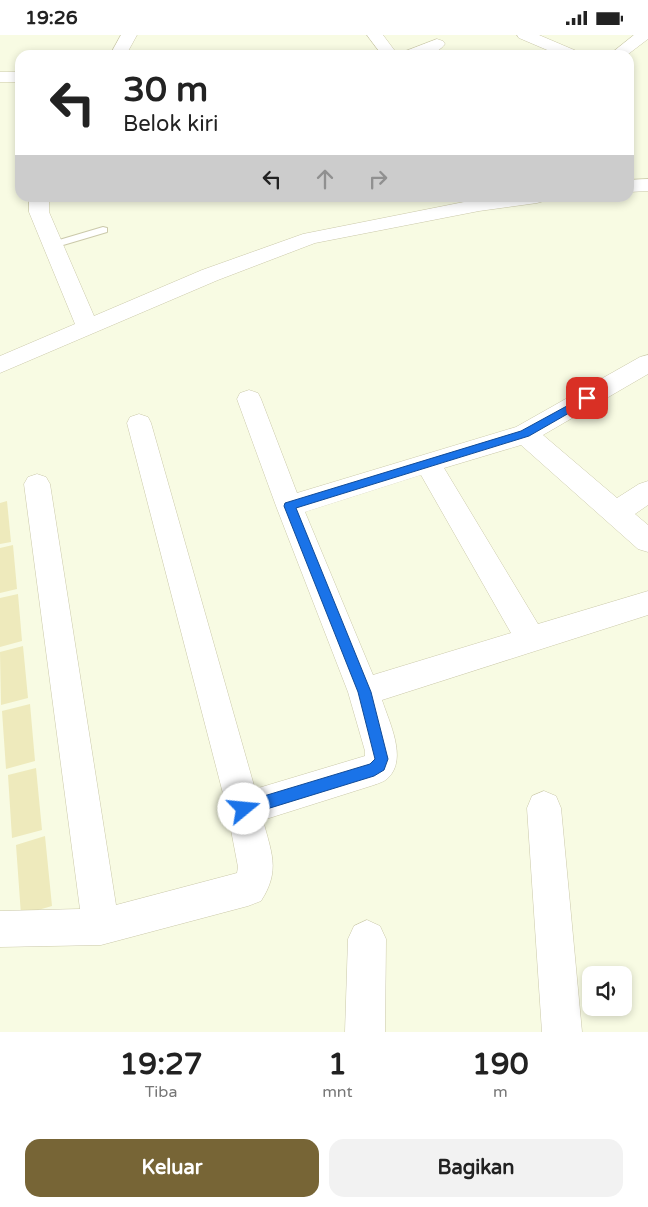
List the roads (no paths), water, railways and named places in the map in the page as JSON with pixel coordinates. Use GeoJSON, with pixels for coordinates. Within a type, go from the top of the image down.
{"type":"FeatureCollection","features":[{"type":"Feature","properties":{"kind":"street"},"geometry":{"type":"LineString","coordinates":[[121,50],[129,35]]}},
{"type":"Feature","properties":{"kind":"street"},"geometry":{"type":"LineString","coordinates":[[375,35],[386,50]]}},
{"type":"Feature","properties":{"kind":"street"},"geometry":{"type":"LineString","coordinates":[[527,35],[561,50]]}},
{"type":"Feature","properties":{"kind":"street"},"geometry":{"type":"LineString","coordinates":[[624,50],[644,35]]}},
{"type":"Feature","properties":{"kind":"street"},"geometry":{"type":"LineString","coordinates":[[422,50],[437,44]]}},
{"type":"Feature","properties":{"kind":"street"},"geometry":{"type":"LineString","coordinates":[[0,77],[15,77]]}},
{"type":"Feature","properties":{"kind":"street"},"geometry":{"type":"LineString","coordinates":[[634,186],[648,185]]}},
{"type":"Feature","properties":{"kind":"street"},"geometry":{"type":"LineString","coordinates":[[39,202],[39,212],[86,327]]}},
{"type":"Feature","properties":{"kind":"street"},"geometry":{"type":"LineString","coordinates":[[0,365],[210,275],[310,238],[501,202]]}},
{"type":"Feature","properties":{"kind":"street"},"geometry":{"type":"LineString","coordinates":[[289,506],[525,434],[648,363]]}},
{"type":"Feature","properties":{"kind":"street"},"geometry":{"type":"LineString","coordinates":[[244,809],[374,769],[379,765],[381,759],[381,751],[364,692],[289,506],[249,399]]}},
{"type":"Feature","properties":{"kind":"street"},"geometry":{"type":"LineString","coordinates":[[0,929],[101,927],[248,888],[254,879],[256,867],[244,809],[139,423]]}},
{"type":"Feature","properties":{"kind":"street"},"geometry":{"type":"LineString","coordinates":[[525,434],[648,541]]}},
{"type":"Feature","properties":{"kind":"street"},"geometry":{"type":"LineString","coordinates":[[428,464],[532,639]]}},
{"type":"Feature","properties":{"kind":"street"},"geometry":{"type":"LineString","coordinates":[[37,484],[101,927]]}},
{"type":"Feature","properties":{"kind":"street"},"geometry":{"type":"LineString","coordinates":[[616,513],[648,491]]}},
{"type":"Feature","properties":{"kind":"street"},"geometry":{"type":"LineString","coordinates":[[364,692],[648,603]]}},
{"type":"Feature","properties":{"kind":"street"},"geometry":{"type":"LineString","coordinates":[[544,808],[562,1032]]}},
{"type":"Feature","properties":{"kind":"street"},"geometry":{"type":"LineString","coordinates":[[366,1032],[367,939]]}},
{"type":"Feature","properties":{"kind":"lane"},"geometry":{"type":"LineString","coordinates":[[53,245],[103,231]]}}]}
